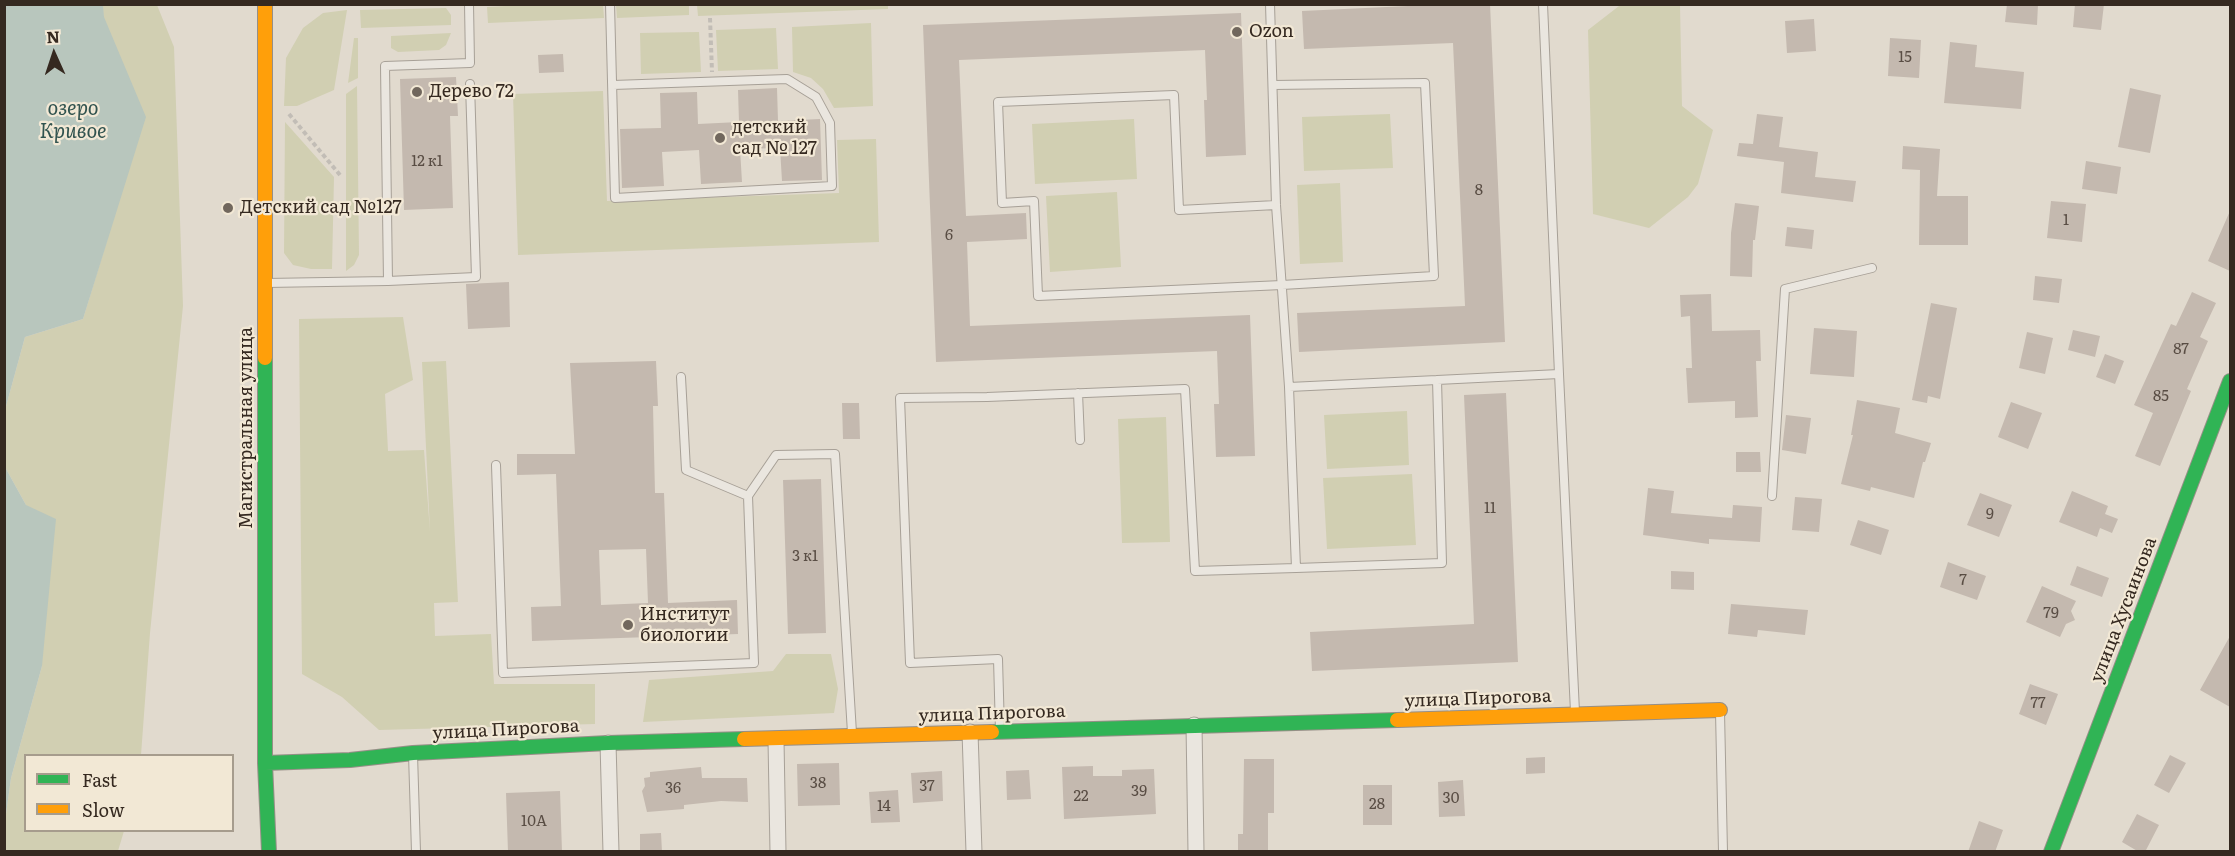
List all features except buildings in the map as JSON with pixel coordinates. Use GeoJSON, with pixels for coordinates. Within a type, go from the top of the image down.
{"type":"FeatureCollection","features":[{"type":"Feature","properties":{"kind":"street","name":"Магистральная улица"},"geometry":{"type":"LineString","coordinates":[[265,4],[265,763],[269,852]]}},
{"type":"Feature","properties":{"kind":"street","name":"улица Хусаинова"},"geometry":{"type":"LineString","coordinates":[[2051,852],[2230,381]]}},
{"type":"Feature","properties":{"kind":"street","name":"улица Пирогова"},"geometry":{"type":"LineString","coordinates":[[265,763],[350,760],[413,753],[608,743],[776,740],[1000,731],[1720,710]]}},
{"type":"Feature","properties":{"kind":"street"},"geometry":{"type":"LineString","coordinates":[[1194,725],[1196,852]]}},
{"type":"Feature","properties":{"kind":"street"},"geometry":{"type":"LineString","coordinates":[[970,732],[975,852]]}},
{"type":"Feature","properties":{"kind":"street"},"geometry":{"type":"LineString","coordinates":[[776,740],[778,852]]}},
{"type":"Feature","properties":{"kind":"street"},"geometry":{"type":"LineString","coordinates":[[608,743],[611,852]]}},
{"type":"Feature","properties":{"kind":"lane"},"geometry":{"type":"LineString","coordinates":[[388,281],[385,66],[470,63],[469,4]]}},
{"type":"Feature","properties":{"kind":"lane"},"geometry":{"type":"LineString","coordinates":[[610,4],[615,198],[832,186],[830,123],[816,98],[787,79],[613,85]]}},
{"type":"Feature","properties":{"kind":"lane"},"geometry":{"type":"LineString","coordinates":[[1270,4],[1276,206],[1288,387],[1296,568]]}},
{"type":"Feature","properties":{"kind":"lane"},"geometry":{"type":"LineString","coordinates":[[1543,4],[1575,714]]}},
{"type":"Feature","properties":{"kind":"lane"},"geometry":{"type":"LineString","coordinates":[[1273,85],[1425,83],[1434,276],[1038,296],[1034,201],[1002,203],[998,102],[1174,95],[1179,210],[1276,206]]}},
{"type":"Feature","properties":{"kind":"lane"},"geometry":{"type":"LineString","coordinates":[[265,284],[476,277],[470,84]]}},
{"type":"Feature","properties":{"kind":"lane"},"geometry":{"type":"LineString","coordinates":[[1772,496],[1785,289],[1872,268]]}},
{"type":"Feature","properties":{"kind":"lane"},"geometry":{"type":"LineString","coordinates":[[1288,387],[1559,374]]}},
{"type":"Feature","properties":{"kind":"lane"},"geometry":{"type":"LineString","coordinates":[[681,377],[686,470],[747,496]]}},
{"type":"Feature","properties":{"kind":"lane"},"geometry":{"type":"LineString","coordinates":[[1000,731],[998,659],[910,663],[900,398],[1185,389],[1195,571],[1296,568],[1443,563],[1437,380]]}},
{"type":"Feature","properties":{"kind":"lane"},"geometry":{"type":"LineString","coordinates":[[1078,393],[1080,440]]}},
{"type":"Feature","properties":{"kind":"lane"},"geometry":{"type":"LineString","coordinates":[[496,465],[503,673],[754,663],[747,496],[776,455],[834,454],[852,737]]}},
{"type":"Feature","properties":{"kind":"lane"},"geometry":{"type":"LineString","coordinates":[[1720,710],[1723,852]]}},
{"type":"Feature","properties":{"kind":"lane"},"geometry":{"type":"LineString","coordinates":[[413,753],[416,852]]}},
{"type":"Feature","properties":{"kind":"path"},"geometry":{"type":"LineString","coordinates":[[710,18],[712,82]]}},
{"type":"Feature","properties":{"kind":"path"},"geometry":{"type":"LineString","coordinates":[[289,114],[340,175]]}},
{"type":"Feature","properties":{"kind":"shaded area"},"geometry":{"type":"Polygon","coordinates":[[[542,4],[603,5],[604,18],[488,23],[487,7],[542,4]]]}},
{"type":"Feature","properties":{"kind":"shaded area"},"geometry":{"type":"Polygon","coordinates":[[[888,4],[888,9],[698,16],[697,5],[888,4]]]}},
{"type":"Feature","properties":{"kind":"shaded area"},"geometry":{"type":"Polygon","coordinates":[[[1624,4],[1680,5],[1682,106],[1713,130],[1698,184],[1688,197],[1649,228],[1593,214],[1588,30],[1624,4]]]}},
{"type":"Feature","properties":{"kind":"shaded area"},"geometry":{"type":"Polygon","coordinates":[[[103,5],[157,5],[174,47],[183,306],[150,633],[141,754],[24,754],[24,832],[124,832],[118,851],[5,852],[5,821],[11,778],[42,666],[26,505],[5,467],[5,410],[25,337],[83,319],[108,237],[103,5]]]}},
{"type":"Feature","properties":{"kind":"shaded area"},"geometry":{"type":"Polygon","coordinates":[[[616,5],[689,5],[689,15],[617,18],[616,5]]]}},
{"type":"Feature","properties":{"kind":"shaded area"},"geometry":{"type":"Polygon","coordinates":[[[446,8],[451,15],[451,25],[361,28],[360,10],[446,8]]]}},
{"type":"Feature","properties":{"kind":"shaded area"},"geometry":{"type":"Polygon","coordinates":[[[347,10],[334,90],[297,106],[284,106],[286,58],[303,28],[323,13],[347,10]]]}},
{"type":"Feature","properties":{"kind":"shaded area"},"geometry":{"type":"Polygon","coordinates":[[[871,23],[873,106],[834,108],[823,89],[811,78],[793,72],[792,27],[871,23]]]}},
{"type":"Feature","properties":{"kind":"shaded area"},"geometry":{"type":"Polygon","coordinates":[[[776,28],[778,69],[718,71],[716,30],[776,28]]]}},
{"type":"Feature","properties":{"kind":"shaded area"},"geometry":{"type":"Polygon","coordinates":[[[699,32],[701,72],[641,74],[640,33],[699,32]]]}},
{"type":"Feature","properties":{"kind":"shaded area"},"geometry":{"type":"Polygon","coordinates":[[[451,33],[446,45],[439,50],[398,52],[391,48],[391,36],[451,33]]]}},
{"type":"Feature","properties":{"kind":"shaded area"},"geometry":{"type":"Polygon","coordinates":[[[354,38],[358,38],[358,78],[348,83],[354,38]]]}},
{"type":"Feature","properties":{"kind":"shaded area"},"geometry":{"type":"Polygon","coordinates":[[[357,86],[359,255],[354,265],[346,271],[346,94],[357,86]]]}},
{"type":"Feature","properties":{"kind":"shaded area"},"geometry":{"type":"Polygon","coordinates":[[[603,91],[607,201],[839,193],[837,140],[876,139],[879,242],[518,255],[513,94],[603,91]]]}},
{"type":"Feature","properties":{"kind":"shaded area"},"geometry":{"type":"Polygon","coordinates":[[[1390,114],[1393,168],[1304,171],[1302,117],[1390,114]]]}},
{"type":"Feature","properties":{"kind":"shaded area"},"geometry":{"type":"Polygon","coordinates":[[[1134,119],[1137,179],[1035,184],[1032,124],[1134,119]]]}},
{"type":"Feature","properties":{"kind":"shaded area"},"geometry":{"type":"Polygon","coordinates":[[[285,122],[334,177],[332,269],[311,269],[293,265],[284,253],[285,122]]]}},
{"type":"Feature","properties":{"kind":"shaded area"},"geometry":{"type":"Polygon","coordinates":[[[1340,183],[1343,262],[1300,264],[1297,185],[1340,183]]]}},
{"type":"Feature","properties":{"kind":"shaded area"},"geometry":{"type":"Polygon","coordinates":[[[1117,192],[1121,267],[1050,272],[1046,196],[1117,192]]]}},
{"type":"Feature","properties":{"kind":"shaded area"},"geometry":{"type":"Polygon","coordinates":[[[403,317],[413,380],[385,394],[388,451],[424,450],[430,532],[422,362],[446,361],[458,602],[434,603],[435,636],[491,634],[494,684],[595,684],[595,724],[379,730],[342,697],[302,674],[299,319],[403,317]]]}},
{"type":"Feature","properties":{"kind":"shaded area"},"geometry":{"type":"Polygon","coordinates":[[[1407,411],[1409,465],[1327,469],[1324,415],[1407,411]]]}},
{"type":"Feature","properties":{"kind":"shaded area"},"geometry":{"type":"Polygon","coordinates":[[[1166,417],[1170,542],[1122,543],[1118,419],[1166,417]]]}},
{"type":"Feature","properties":{"kind":"shaded area"},"geometry":{"type":"Polygon","coordinates":[[[1412,474],[1416,545],[1327,549],[1323,478],[1412,474]]]}},
{"type":"Feature","properties":{"kind":"shaded area"},"geometry":{"type":"Polygon","coordinates":[[[786,654],[831,654],[838,689],[834,713],[643,722],[649,680],[773,671],[786,654]]]}},
{"type":"Feature","properties":{"kind":"water","name":"озеро Кривое"},"geometry":{"type":"Polygon","coordinates":[[[5,4],[103,5],[104,17],[146,117],[83,319],[25,337],[5,410],[5,4]]]}},
{"type":"Feature","properties":{"kind":"water"},"geometry":{"type":"Polygon","coordinates":[[[5,467],[26,505],[56,519],[42,666],[11,778],[5,821],[5,467]]]}},
{"type":"Feature","properties":{"kind":"traffic: fast"},"geometry":{"type":"LineString","coordinates":[[265,358],[265,763],[269,852]]}},
{"type":"Feature","properties":{"kind":"traffic: fast"},"geometry":{"type":"LineString","coordinates":[[2051,852],[2230,381]]}},
{"type":"Feature","properties":{"kind":"traffic: fast"},"geometry":{"type":"LineString","coordinates":[[992,732],[1397,720]]}},
{"type":"Feature","properties":{"kind":"traffic: fast"},"geometry":{"type":"LineString","coordinates":[[265,763],[350,760],[413,753],[608,743],[744,739]]}},
{"type":"Feature","properties":{"kind":"traffic: slow"},"geometry":{"type":"LineString","coordinates":[[265,4],[265,358]]}},
{"type":"Feature","properties":{"kind":"traffic: slow"},"geometry":{"type":"LineString","coordinates":[[1397,720],[1720,710]]}},
{"type":"Feature","properties":{"kind":"traffic: slow"},"geometry":{"type":"LineString","coordinates":[[744,739],[992,732]]}},
{"type":"Feature","properties":{"kind":"place","name":"Ozon"},"geometry":{"type":"Point","coordinates":[1237,32]}},
{"type":"Feature","properties":{"kind":"place","name":"Дерево 72"},"geometry":{"type":"Point","coordinates":[417,92]}},
{"type":"Feature","properties":{"kind":"place","name":"детский сад № 127"},"geometry":{"type":"Point","coordinates":[720,138]}},
{"type":"Feature","properties":{"kind":"place","name":"Детский сад №127"},"geometry":{"type":"Point","coordinates":[228,208]}},
{"type":"Feature","properties":{"kind":"place","name":"Институт биологии"},"geometry":{"type":"Point","coordinates":[628,625]}}]}
